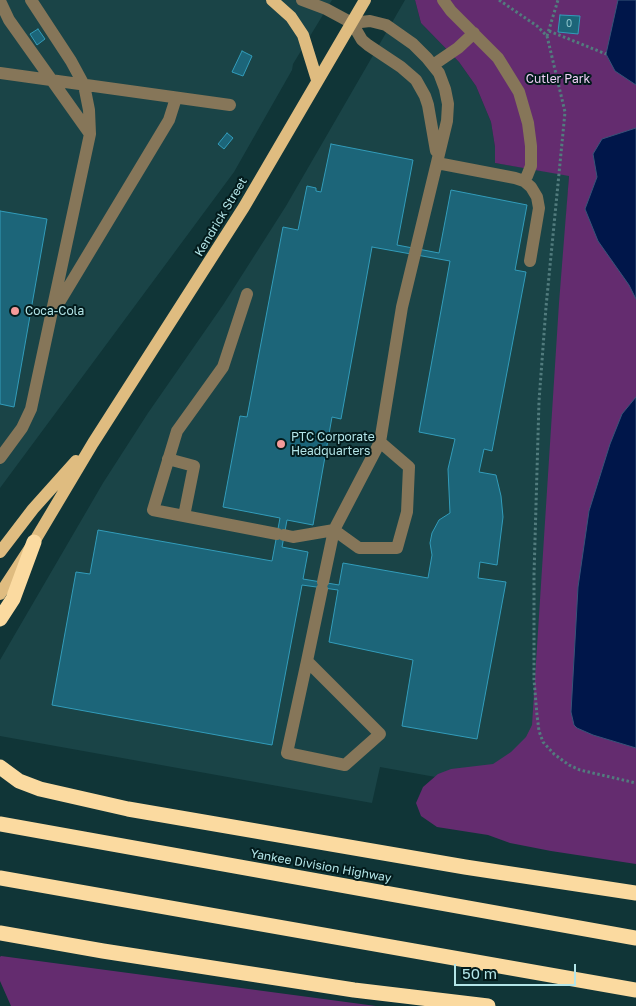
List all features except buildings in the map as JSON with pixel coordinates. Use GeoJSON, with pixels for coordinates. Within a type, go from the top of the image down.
{"type":"FeatureCollection","features":[{"type":"Feature","properties":{"kind":"highway"},"geometry":{"type":"LineString","coordinates":[[0,619],[13,599],[34,542]]}},
{"type":"Feature","properties":{"kind":"highway"},"geometry":{"type":"LineString","coordinates":[[0,767],[19,781],[40,790],[128,809],[465,867],[636,892]]}},
{"type":"Feature","properties":{"kind":"highway"},"geometry":{"type":"LineString","coordinates":[[0,813],[48,832]]}},
{"type":"Feature","properties":{"kind":"highway","name":"Yankee Division Highway"},"geometry":{"type":"LineString","coordinates":[[0,824],[636,938]]}},
{"type":"Feature","properties":{"kind":"highway"},"geometry":{"type":"LineString","coordinates":[[0,878],[636,990]]}},
{"type":"Feature","properties":{"kind":"highway"},"geometry":{"type":"LineString","coordinates":[[0,933],[354,990],[488,1006]]}},
{"type":"Feature","properties":{"kind":"main road"},"geometry":{"type":"LineString","coordinates":[[272,0],[291,17],[303,34],[317,80]]}},
{"type":"Feature","properties":{"kind":"main road","name":"Kendrick Street"},"geometry":{"type":"LineString","coordinates":[[0,594],[34,542],[93,443],[207,267],[365,0]]}},
{"type":"Feature","properties":{"kind":"main road","name":"Kendrick Street"},"geometry":{"type":"LineString","coordinates":[[0,552],[46,494],[93,443]]}},
{"type":"Feature","properties":{"kind":"street"},"geometry":{"type":"LineString","coordinates":[[0,458],[22,428],[32,409],[90,134],[89,110],[84,85],[71,61],[30,0]]}},
{"type":"Feature","properties":{"kind":"street"},"geometry":{"type":"LineString","coordinates":[[302,0],[326,8],[352,23],[362,40],[409,73],[425,96],[431,116],[437,162]]}},
{"type":"Feature","properties":{"kind":"street"},"geometry":{"type":"LineString","coordinates":[[443,0],[451,11],[504,66],[523,102],[531,146],[531,166],[524,181]]}},
{"type":"Feature","properties":{"kind":"street"},"geometry":{"type":"LineString","coordinates":[[0,1],[9,20],[90,134]]}},
{"type":"Feature","properties":{"kind":"street"},"geometry":{"type":"LineString","coordinates":[[307,661],[380,734],[345,766],[287,753],[334,530],[380,442],[402,307],[437,162],[448,104],[442,81],[433,65],[413,44],[386,25],[370,21],[352,23]]}},
{"type":"Feature","properties":{"kind":"street"},"geometry":{"type":"LineString","coordinates":[[433,65],[458,48],[474,33]]}},
{"type":"Feature","properties":{"kind":"street"},"geometry":{"type":"LineString","coordinates":[[0,73],[230,105]]}},
{"type":"Feature","properties":{"kind":"street"},"geometry":{"type":"LineString","coordinates":[[52,315],[169,120],[176,98]]}},
{"type":"Feature","properties":{"kind":"street"},"geometry":{"type":"LineString","coordinates":[[437,162],[515,178],[524,181],[535,192],[538,202],[538,215],[530,261]]}},
{"type":"Feature","properties":{"kind":"street"},"geometry":{"type":"LineString","coordinates":[[247,294],[223,368],[177,431],[153,510],[293,537],[334,530],[359,548],[396,548],[407,512],[409,467],[380,442]]}},
{"type":"Feature","properties":{"kind":"street"},"geometry":{"type":"LineString","coordinates":[[168,459],[194,466],[184,516]]}},
{"type":"Feature","properties":{"kind":"path"},"geometry":{"type":"LineString","coordinates":[[499,0],[537,26],[548,36]]}},
{"type":"Feature","properties":{"kind":"path"},"geometry":{"type":"LineString","coordinates":[[558,0],[548,36],[565,112],[539,401],[534,575],[536,715],[543,742],[554,754],[569,765],[588,772],[636,783]]}},
{"type":"Feature","properties":{"kind":"path"},"geometry":{"type":"LineString","coordinates":[[549,31],[606,54]]}},
{"type":"Feature","properties":{"kind":"shaded area"},"geometry":{"type":"Polygon","coordinates":[[[0,0],[332,0],[293,64],[292,70],[234,172],[0,488],[0,0]]]}},
{"type":"Feature","properties":{"kind":"shaded area"},"geometry":{"type":"Polygon","coordinates":[[[405,0],[415,0],[421,23],[459,62],[476,86],[491,122],[495,147],[495,163],[569,175],[530,794],[380,767],[372,803],[0,736],[0,660],[103,483],[148,413],[223,305],[286,206],[405,0]]]}},
{"type":"Feature","properties":{"kind":"green space","name":"Cutler Park"},"geometry":{"type":"Polygon","coordinates":[[[415,0],[636,0],[636,864],[551,851],[510,843],[488,835],[437,827],[421,816],[416,803],[423,787],[438,774],[451,769],[493,764],[511,752],[526,737],[532,725],[569,176],[495,163],[495,147],[491,122],[476,86],[459,62],[421,23],[415,0]]]}},
{"type":"Feature","properties":{"kind":"green space"},"geometry":{"type":"Polygon","coordinates":[[[1,956],[376,1006],[11,1006],[0,981],[1,956]]]}},
{"type":"Feature","properties":{"kind":"water"},"geometry":{"type":"Polygon","coordinates":[[[618,0],[636,0],[636,85],[615,71],[606,54],[618,0]]]}},
{"type":"Feature","properties":{"kind":"water"},"geometry":{"type":"Polygon","coordinates":[[[636,128],[636,299],[629,285],[598,241],[585,209],[597,177],[593,154],[602,139],[636,128]]]}},
{"type":"Feature","properties":{"kind":"water"},"geometry":{"type":"Polygon","coordinates":[[[636,397],[636,748],[577,728],[574,725],[571,712],[578,587],[589,511],[610,444],[622,414],[636,397]]]}},
{"type":"Feature","properties":{"kind":"place","name":"Coca-Cola"},"geometry":{"type":"Point","coordinates":[15,311]}},
{"type":"Feature","properties":{"kind":"place","name":"PTC Corporate Headquarters"},"geometry":{"type":"Point","coordinates":[281,444]}}]}
